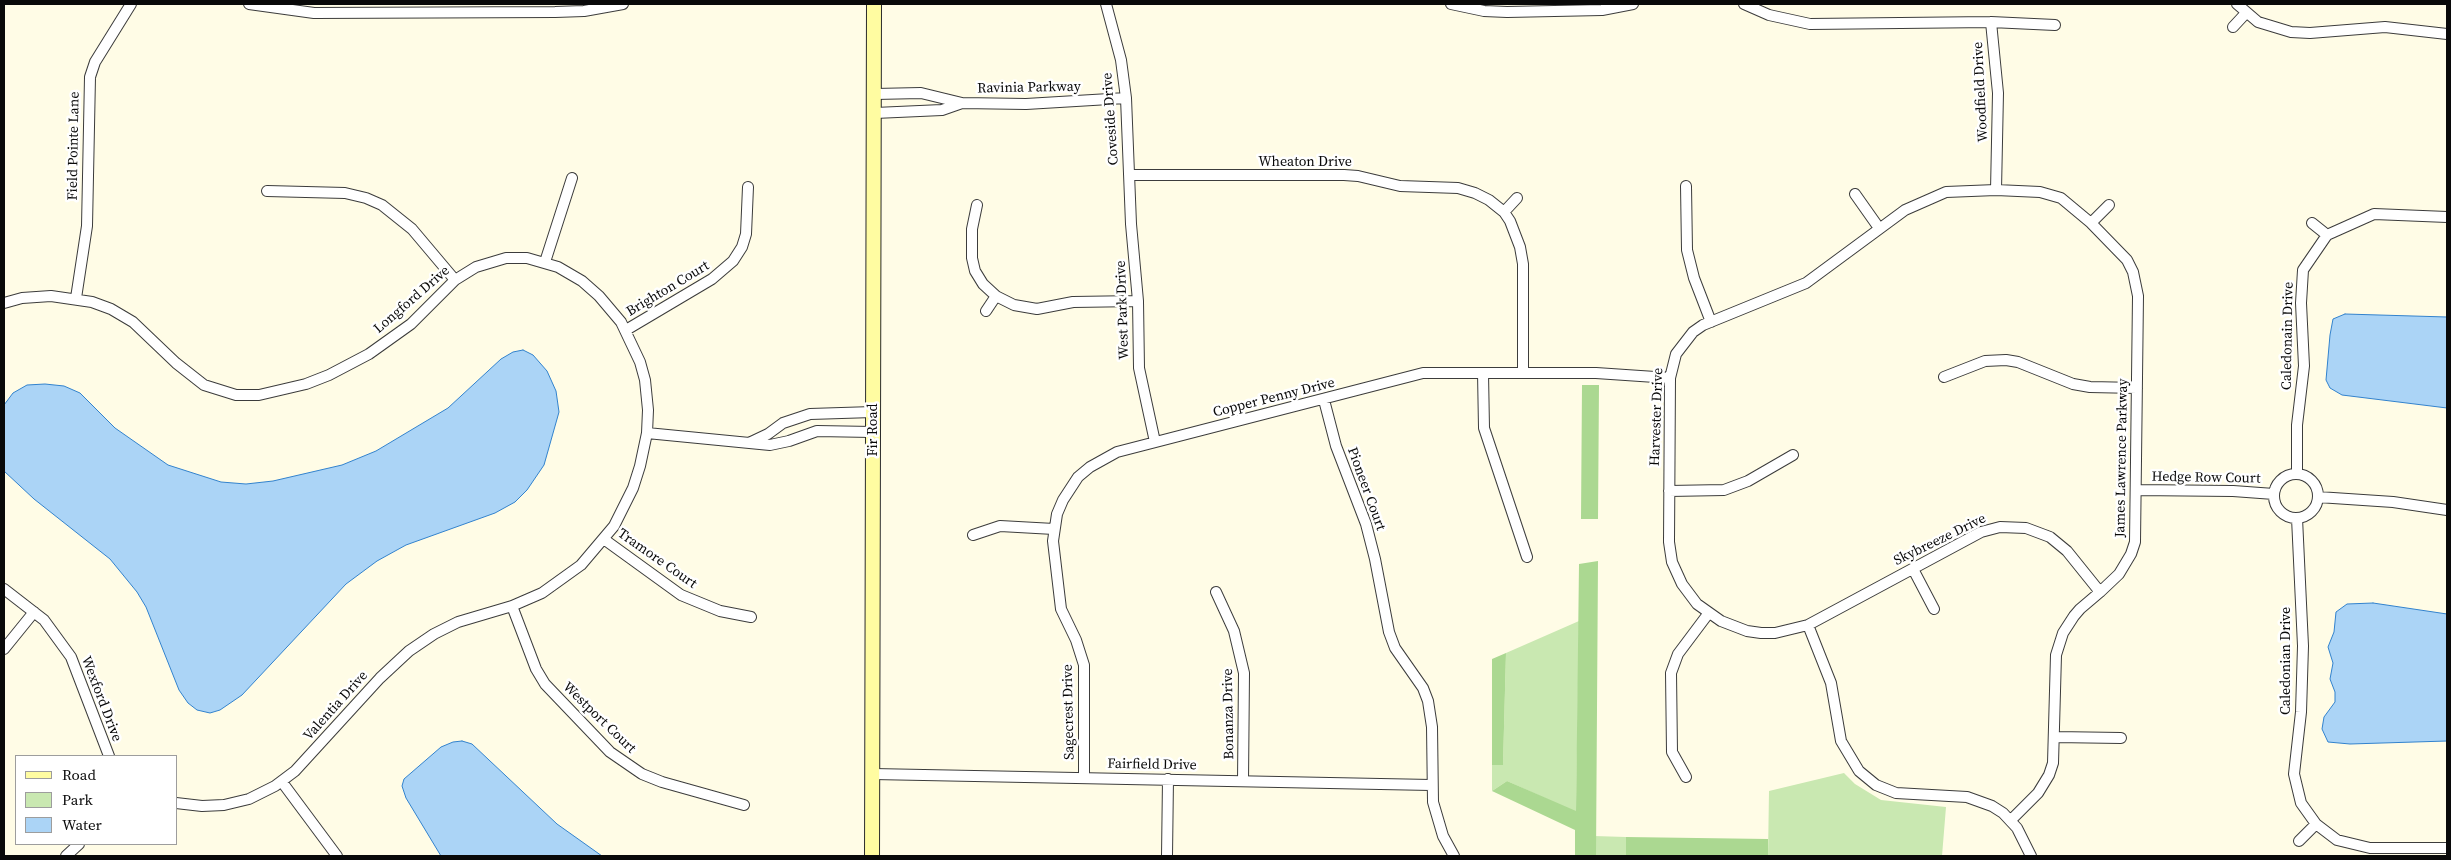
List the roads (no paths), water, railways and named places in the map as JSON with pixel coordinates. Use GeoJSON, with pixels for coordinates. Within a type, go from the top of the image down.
{"type":"FeatureCollection","features":[{"type":"Feature","properties":{"kind":"street","name":"Field Pointe Lane"},"geometry":{"type":"LineString","coordinates":[[76,298],[87,226],[90,77],[95,62],[131,4]]}},
{"type":"Feature","properties":{"kind":"street"},"geometry":{"type":"LineString","coordinates":[[249,4],[296,12],[343,13],[555,12],[592,10],[622,4]]}},
{"type":"Feature","properties":{"kind":"street","name":"Fir Road"},"geometry":{"type":"LineString","coordinates":[[872,856],[874,4]]}},
{"type":"Feature","properties":{"kind":"street","name":"Coveside Drive"},"geometry":{"type":"LineString","coordinates":[[1109,4],[1121,60],[1126,98],[1129,175]]}},
{"type":"Feature","properties":{"kind":"street"},"geometry":{"type":"LineString","coordinates":[[1451,4],[1484,11],[1507,12],[1602,10],[1633,4]]}},
{"type":"Feature","properties":{"kind":"street"},"geometry":{"type":"LineString","coordinates":[[1744,4],[1769,15],[1810,24],[1991,22],[2055,25]]}},
{"type":"Feature","properties":{"kind":"street"},"geometry":{"type":"LineString","coordinates":[[2237,4],[2258,22],[2291,32],[2310,33],[2385,27],[2447,34]]}},
{"type":"Feature","properties":{"kind":"street"},"geometry":{"type":"LineString","coordinates":[[2233,27],[2246,13]]}},
{"type":"Feature","properties":{"kind":"street","name":"Woodfield Drive"},"geometry":{"type":"LineString","coordinates":[[1991,22],[1998,109],[1996,190]]}},
{"type":"Feature","properties":{"kind":"street"},"geometry":{"type":"LineString","coordinates":[[875,94],[920,93],[962,103]]}},
{"type":"Feature","properties":{"kind":"street","name":"Ravinia Parkway"},"geometry":{"type":"LineString","coordinates":[[962,103],[1026,104],[1126,98]]}},
{"type":"Feature","properties":{"kind":"street"},"geometry":{"type":"LineString","coordinates":[[875,114],[942,110],[962,103]]}},
{"type":"Feature","properties":{"kind":"street","name":"Wheaton Drive"},"geometry":{"type":"LineString","coordinates":[[1129,175],[1358,176],[1400,186],[1458,188],[1482,196],[1504,212]]}},
{"type":"Feature","properties":{"kind":"street","name":"West Park Drive"},"geometry":{"type":"LineString","coordinates":[[1129,175],[1138,301],[1141,384],[1155,442]]}},
{"type":"Feature","properties":{"kind":"street"},"geometry":{"type":"LineString","coordinates":[[546,262],[572,178]]}},
{"type":"Feature","properties":{"kind":"street"},"geometry":{"type":"LineString","coordinates":[[1686,186],[1687,250],[1694,278],[1711,322]]}},
{"type":"Feature","properties":{"kind":"street","name":"Brighton Court"},"geometry":{"type":"LineString","coordinates":[[626,330],[712,279],[733,261],[742,247],[746,234],[748,187]]}},
{"type":"Feature","properties":{"kind":"street","name":"James Lawrence Parkway"},"geometry":{"type":"LineString","coordinates":[[1996,190],[2051,194],[2069,202],[2127,260],[2136,283],[2138,296],[2136,529],[2131,554],[2119,574],[2074,616],[2062,633],[2058,646],[2055,737],[2052,763],[2044,784],[2011,820]]}},
{"type":"Feature","properties":{"kind":"street","name":"Harvester Drive"},"geometry":{"type":"LineString","coordinates":[[1808,625],[1775,633],[1760,633],[1731,626],[1708,614],[1689,594],[1672,562],[1669,542],[1671,365],[1684,342],[1693,332],[1711,322],[1785,294],[1806,283],[1913,205],[1934,196],[1955,191],[1996,190]]}},
{"type":"Feature","properties":{"kind":"street"},"geometry":{"type":"LineString","coordinates":[[267,191],[345,193],[366,198],[382,205],[412,229],[455,280]]}},
{"type":"Feature","properties":{"kind":"street"},"geometry":{"type":"LineString","coordinates":[[1855,194],[1879,228]]}},
{"type":"Feature","properties":{"kind":"street"},"geometry":{"type":"LineString","coordinates":[[1517,198],[1504,212],[1516,233],[1523,264],[1523,373]]}},
{"type":"Feature","properties":{"kind":"street"},"geometry":{"type":"LineString","coordinates":[[978,205],[972,229],[972,258],[975,271],[983,284],[996,296],[1014,305],[1037,309],[1073,302],[1138,301]]}},
{"type":"Feature","properties":{"kind":"street"},"geometry":{"type":"LineString","coordinates":[[2092,223],[2109,205]]}},
{"type":"Feature","properties":{"kind":"street"},"geometry":{"type":"LineString","coordinates":[[2312,223],[2327,235],[2374,214],[2447,217]]}},
{"type":"Feature","properties":{"kind":"street","name":"Caledonain Drive"},"geometry":{"type":"LineString","coordinates":[[2297,474],[2297,425],[2304,366],[2301,303],[2303,270],[2327,235]]}},
{"type":"Feature","properties":{"kind":"street","name":"Longford Drive"},"geometry":{"type":"LineString","coordinates":[[76,298],[111,310],[133,322],[176,363],[204,385],[219,391],[252,396],[269,394],[306,384],[356,361],[411,324],[455,280],[476,266],[492,261],[517,258],[546,262],[571,274],[593,291],[615,315],[626,330],[640,362],[645,380],[648,410],[647,433],[634,488],[625,508],[604,540]]}},
{"type":"Feature","properties":{"kind":"street"},"geometry":{"type":"LineString","coordinates":[[4,303],[36,296],[76,298]]}},
{"type":"Feature","properties":{"kind":"street"},"geometry":{"type":"LineString","coordinates":[[986,311],[996,296]]}},
{"type":"Feature","properties":{"kind":"street"},"geometry":{"type":"LineString","coordinates":[[1944,377],[1985,362],[2006,360],[2018,362],[2072,384],[2090,387],[2137,388]]}},
{"type":"Feature","properties":{"kind":"street","name":"Copper Penny Drive"},"geometry":{"type":"LineString","coordinates":[[1078,477],[1110,455],[1423,373],[1596,373],[1670,378]]}},
{"type":"Feature","properties":{"kind":"street"},"geometry":{"type":"LineString","coordinates":[[1483,373],[1484,428],[1527,556]]}},
{"type":"Feature","properties":{"kind":"street","name":"Pioneer Court"},"geometry":{"type":"LineString","coordinates":[[1324,400],[1336,446],[1366,524],[1388,632],[1395,648],[1423,688],[1428,701],[1432,727],[1431,785],[1436,820],[1442,836],[1454,856]]}},
{"type":"Feature","properties":{"kind":"street"},"geometry":{"type":"LineString","coordinates":[[748,443],[768,434],[783,423],[810,414],[873,412]]}},
{"type":"Feature","properties":{"kind":"street"},"geometry":{"type":"LineString","coordinates":[[647,433],[770,445],[789,441],[817,431],[872,432]]}},
{"type":"Feature","properties":{"kind":"street"},"geometry":{"type":"LineString","coordinates":[[1669,491],[1724,490],[1748,481],[1794,455]]}},
{"type":"Feature","properties":{"kind":"street"},"geometry":{"type":"LineString","coordinates":[[2297,474],[2312,481],[2318,497],[2312,512],[2297,518],[2288,516],[2280,511],[2274,494],[2282,480],[2297,474]]}},
{"type":"Feature","properties":{"kind":"street","name":"Sagecrest Drive"},"geometry":{"type":"LineString","coordinates":[[1078,477],[1062,500],[1054,529],[1059,603],[1084,665],[1084,777]]}},
{"type":"Feature","properties":{"kind":"street","name":"Hedge Row Court"},"geometry":{"type":"LineString","coordinates":[[2136,490],[2233,491],[2274,494]]}},
{"type":"Feature","properties":{"kind":"street"},"geometry":{"type":"LineString","coordinates":[[2318,497],[2393,502],[2447,510]]}},
{"type":"Feature","properties":{"kind":"street","name":"Caledonian Drive"},"geometry":{"type":"LineString","coordinates":[[2297,518],[2303,646],[2301,712],[2294,774],[2300,803],[2316,824]]}},
{"type":"Feature","properties":{"kind":"street"},"geometry":{"type":"LineString","coordinates":[[973,535],[1000,526],[1054,529]]}},
{"type":"Feature","properties":{"kind":"street","name":"Skybreeze Drive"},"geometry":{"type":"LineString","coordinates":[[1808,625],[1981,532],[2000,527],[2026,528],[2038,531],[2059,543],[2100,592]]}},
{"type":"Feature","properties":{"kind":"street","name":"Valentia Drive"},"geometry":{"type":"LineString","coordinates":[[178,803],[208,806],[237,802],[267,791],[282,782],[296,772],[380,678],[409,651],[434,634],[458,622],[512,606],[542,593],[568,576],[604,540]]}},
{"type":"Feature","properties":{"kind":"street","name":"Tramore Court"},"geometry":{"type":"LineString","coordinates":[[604,540],[681,595],[720,611],[751,617]]}},
{"type":"Feature","properties":{"kind":"street"},"geometry":{"type":"LineString","coordinates":[[1912,569],[1934,609]]}},
{"type":"Feature","properties":{"kind":"street","name":"Wexford Drive"},"geometry":{"type":"LineString","coordinates":[[4,589],[34,612],[54,632],[71,656],[109,755]]}},
{"type":"Feature","properties":{"kind":"street","name":"Bonanza Drive"},"geometry":{"type":"LineString","coordinates":[[1216,592],[1234,631],[1244,673],[1243,781]]}},
{"type":"Feature","properties":{"kind":"street","name":"Westport Court"},"geometry":{"type":"LineString","coordinates":[[512,606],[536,669],[545,684],[610,752],[628,766],[662,782],[744,805]]}},
{"type":"Feature","properties":{"kind":"street"},"geometry":{"type":"LineString","coordinates":[[4,650],[34,612]]}},
{"type":"Feature","properties":{"kind":"street"},"geometry":{"type":"LineString","coordinates":[[1686,777],[1676,763],[1672,752],[1670,738],[1671,673],[1678,654],[1708,614]]}},
{"type":"Feature","properties":{"kind":"street"},"geometry":{"type":"LineString","coordinates":[[1808,625],[1831,683],[1841,742],[1859,771],[1876,785],[1892,792],[1967,797],[1992,806],[2011,820],[2024,838],[2031,856]]}},
{"type":"Feature","properties":{"kind":"street"},"geometry":{"type":"LineString","coordinates":[[2055,737],[2121,738]]}},
{"type":"Feature","properties":{"kind":"street","name":"Fairfield Drive"},"geometry":{"type":"LineString","coordinates":[[873,774],[1431,785]]}},
{"type":"Feature","properties":{"kind":"street"},"geometry":{"type":"LineString","coordinates":[[1167,856],[1168,779]]}},
{"type":"Feature","properties":{"kind":"street"},"geometry":{"type":"LineString","coordinates":[[282,782],[337,856]]}},
{"type":"Feature","properties":{"kind":"street"},"geometry":{"type":"LineString","coordinates":[[2299,841],[2316,824],[2337,840],[2370,848],[2447,848]]}},
{"type":"Feature","properties":{"kind":"street"},"geometry":{"type":"LineString","coordinates":[[66,856],[78,845]]}},
{"type":"Feature","properties":{"kind":"water"},"geometry":{"type":"Polygon","coordinates":[[[2345,314],[2447,317],[2447,408],[2342,395],[2330,388],[2326,380],[2333,319],[2345,314]]]}},
{"type":"Feature","properties":{"kind":"water"},"geometry":{"type":"Polygon","coordinates":[[[523,350],[533,355],[547,371],[556,391],[559,412],[544,465],[527,490],[515,502],[495,513],[406,545],[377,561],[346,584],[242,695],[220,710],[210,713],[197,710],[188,703],[179,690],[146,607],[137,592],[110,559],[34,499],[4,471],[4,405],[13,393],[27,385],[64,386],[80,393],[115,428],[168,465],[221,482],[246,484],[273,481],[342,465],[376,451],[448,408],[501,359],[513,352],[523,350]]]}},
{"type":"Feature","properties":{"kind":"water"},"geometry":{"type":"Polygon","coordinates":[[[2373,603],[2447,614],[2447,741],[2350,744],[2328,742],[2322,729],[2324,717],[2335,702],[2335,692],[2330,679],[2333,663],[2328,647],[2334,632],[2336,612],[2347,604],[2373,603]]]}},
{"type":"Feature","properties":{"kind":"water"},"geometry":{"type":"Polygon","coordinates":[[[462,741],[472,744],[557,824],[602,856],[441,856],[406,798],[402,786],[404,779],[441,747],[453,742],[462,741]]]}}]}
